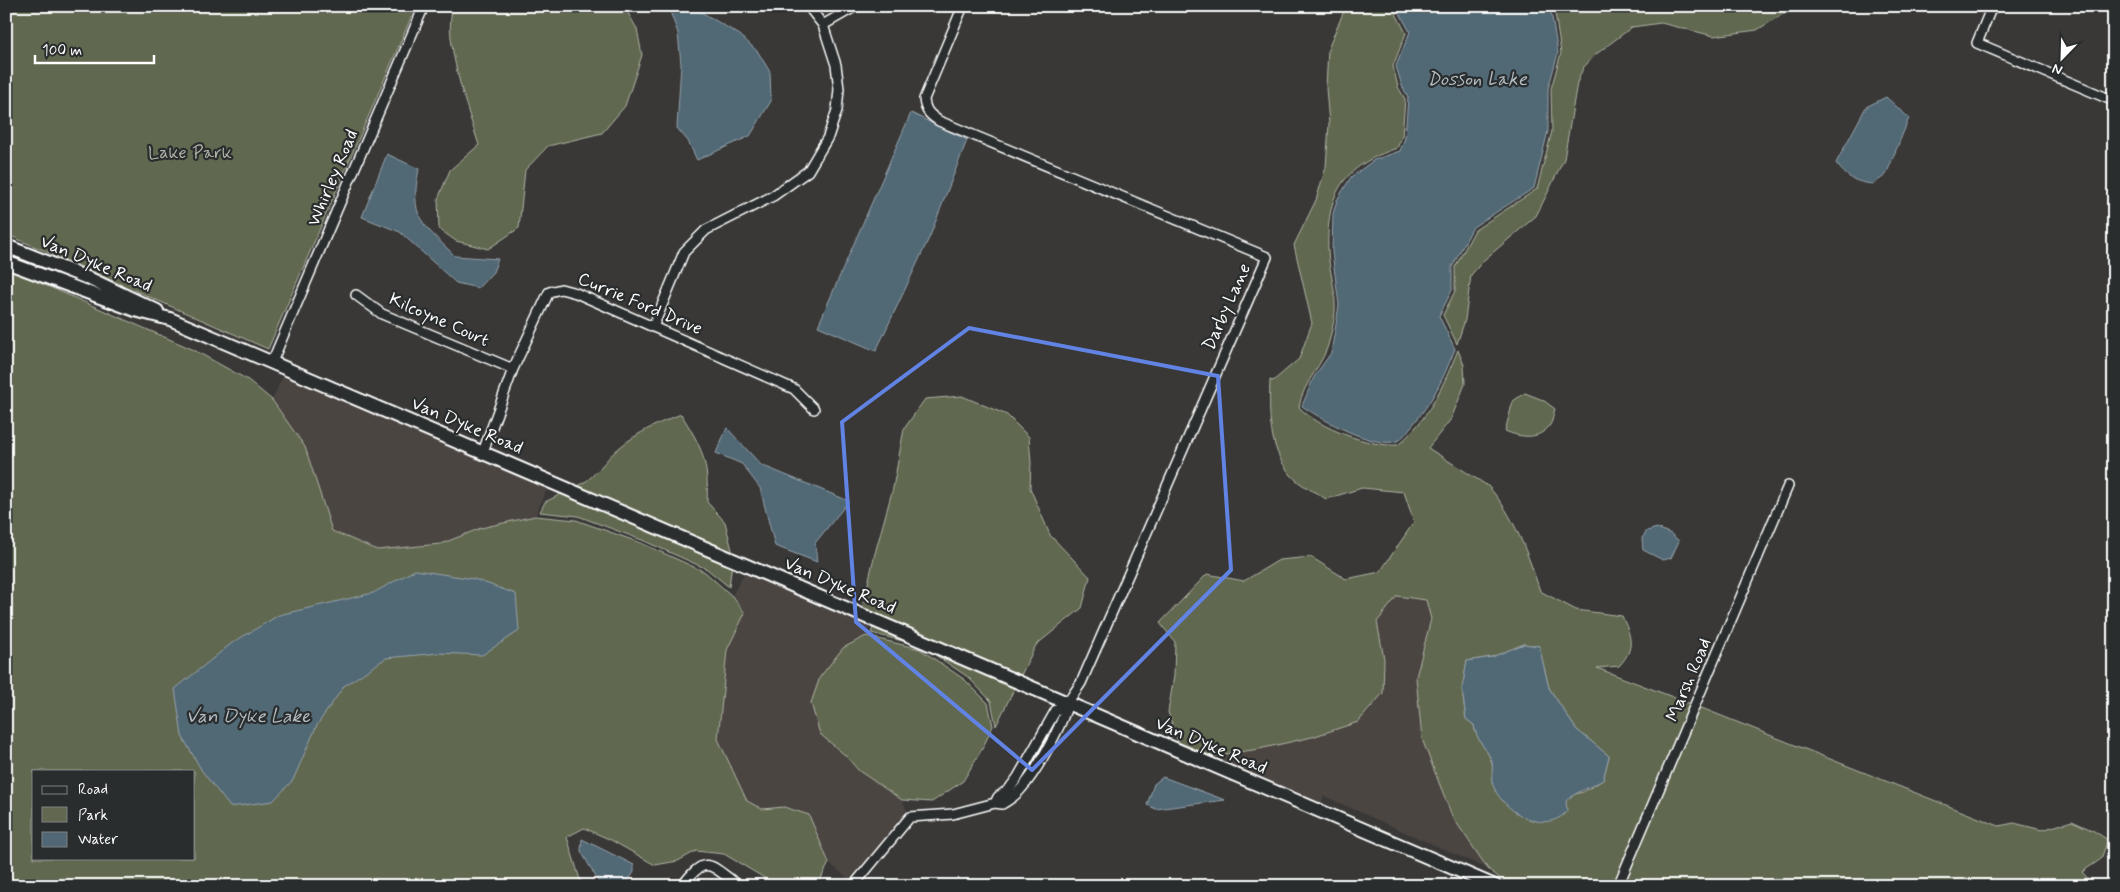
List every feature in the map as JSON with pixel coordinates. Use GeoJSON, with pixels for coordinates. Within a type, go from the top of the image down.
{"type":"FeatureCollection","features":[{"type":"Feature","properties":{"kind":"main road","name":"Van Dyke Road"},"geometry":{"type":"LineString","coordinates":[[6,246],[152,307],[170,319]]}},
{"type":"Feature","properties":{"kind":"main road","name":"Van Dyke Road"},"geometry":{"type":"LineString","coordinates":[[6,262],[135,310],[170,319],[1495,886]]}},
{"type":"Feature","properties":{"kind":"street","name":"Whirley Road"},"geometry":{"type":"LineString","coordinates":[[272,362],[424,6]]}},
{"type":"Feature","properties":{"kind":"street"},"geometry":{"type":"LineString","coordinates":[[653,326],[684,252],[706,230],[773,196],[808,172],[828,137],[838,103],[839,89],[836,65],[823,24],[808,6]]}},
{"type":"Feature","properties":{"kind":"street"},"geometry":{"type":"LineString","coordinates":[[823,24],[856,6]]}},
{"type":"Feature","properties":{"kind":"street","name":"Darby Lane"},"geometry":{"type":"LineString","coordinates":[[963,6],[924,99],[924,107],[930,115],[939,121],[1072,178],[1267,256],[1107,625],[1081,682],[1068,702]]}},
{"type":"Feature","properties":{"kind":"street"},"geometry":{"type":"LineString","coordinates":[[1992,6],[1976,43],[2114,101]]}},
{"type":"Feature","properties":{"kind":"street","name":"Currie Ford Drive"},"geometry":{"type":"LineString","coordinates":[[483,452],[513,369],[549,292],[561,289],[576,293],[653,326],[794,389],[814,409]]}},
{"type":"Feature","properties":{"kind":"street","name":"Kilcoyne Court"},"geometry":{"type":"LineString","coordinates":[[356,295],[382,314],[513,369]]}},
{"type":"Feature","properties":{"kind":"street","name":"Marsh Road"},"geometry":{"type":"LineString","coordinates":[[1618,886],[1788,486]]}},
{"type":"Feature","properties":{"kind":"street"},"geometry":{"type":"LineString","coordinates":[[853,886],[910,817],[953,814],[995,803],[998,797],[1009,789],[1018,777],[1056,710],[1068,702]]}},
{"type":"Feature","properties":{"kind":"street"},"geometry":{"type":"LineString","coordinates":[[682,886],[694,870],[703,865],[711,865],[739,886]]}},
{"type":"Feature","properties":{"kind":"highlighted area"},"geometry":{"type":"Polygon","coordinates":[[[969,328],[1218,376],[1231,570],[1032,770],[856,622],[842,422],[969,328]]]}},
{"type":"Feature","properties":{"kind":"shaded area"},"geometry":{"type":"Polygon","coordinates":[[[286,370],[549,485],[535,516],[481,528],[441,544],[377,550],[332,531],[305,447],[272,400],[286,370]]]}},
{"type":"Feature","properties":{"kind":"shaded area"},"geometry":{"type":"Polygon","coordinates":[[[746,570],[871,623],[866,636],[843,648],[820,734],[846,756],[859,771],[902,800],[910,817],[855,884],[829,863],[809,815],[784,807],[762,809],[747,801],[718,739],[727,650],[745,613],[732,596],[746,570]]]}},
{"type":"Feature","properties":{"kind":"shaded area"},"geometry":{"type":"Polygon","coordinates":[[[1397,596],[1426,600],[1431,619],[1416,677],[1452,816],[1488,869],[1324,796],[1320,806],[1211,760],[1208,754],[1212,756],[1259,749],[1384,659],[1377,622],[1397,596]]]}},
{"type":"Feature","properties":{"kind":"green space","name":"Lake Park"},"geometry":{"type":"Polygon","coordinates":[[[6,6],[416,6],[268,349],[6,234],[6,6]]]}},
{"type":"Feature","properties":{"kind":"green space"},"geometry":{"type":"Polygon","coordinates":[[[454,6],[624,6],[637,29],[642,55],[625,106],[602,133],[548,146],[525,170],[519,228],[488,249],[456,241],[439,229],[438,199],[450,170],[479,145],[463,96],[453,54],[451,18],[454,6]]]}},
{"type":"Feature","properties":{"kind":"green space"},"geometry":{"type":"Polygon","coordinates":[[[1346,6],[1392,6],[1406,33],[1393,66],[1398,87],[1405,99],[1402,137],[1397,148],[1363,164],[1350,174],[1334,198],[1330,213],[1328,251],[1335,298],[1334,317],[1324,356],[1305,389],[1299,407],[1319,422],[1345,435],[1373,443],[1398,445],[1427,413],[1441,389],[1458,350],[1464,365],[1465,384],[1451,419],[1428,448],[1488,486],[1497,497],[1513,522],[1540,591],[1576,610],[1622,616],[1628,630],[1630,642],[1628,653],[1619,666],[1597,668],[1691,704],[1613,886],[1510,886],[1488,869],[1452,816],[1422,739],[1416,677],[1431,619],[1426,600],[1397,596],[1377,622],[1384,659],[1383,693],[1358,722],[1312,737],[1259,749],[1212,756],[1178,742],[1168,712],[1174,676],[1175,642],[1160,623],[1207,574],[1244,581],[1279,560],[1311,557],[1346,579],[1380,572],[1414,522],[1404,492],[1362,488],[1326,499],[1294,479],[1283,465],[1274,442],[1270,417],[1270,380],[1273,381],[1299,359],[1312,323],[1294,245],[1316,200],[1326,167],[1329,124],[1326,88],[1328,49],[1346,6]],[[1524,644],[1492,657],[1467,661],[1462,690],[1466,719],[1474,725],[1477,735],[1492,762],[1492,779],[1497,792],[1513,809],[1532,820],[1572,795],[1583,792],[1603,780],[1609,756],[1576,729],[1549,688],[1539,646],[1524,644]]]}},
{"type":"Feature","properties":{"kind":"green space"},"geometry":{"type":"Polygon","coordinates":[[[1554,6],[1751,6],[1761,8],[1806,6],[1781,15],[1757,30],[1714,36],[1661,23],[1632,27],[1595,55],[1583,68],[1577,83],[1564,159],[1536,216],[1484,260],[1471,275],[1465,320],[1457,344],[1443,315],[1455,291],[1455,267],[1475,230],[1537,189],[1552,131],[1551,89],[1561,53],[1554,6]]]}},
{"type":"Feature","properties":{"kind":"green space"},"geometry":{"type":"Polygon","coordinates":[[[6,268],[192,349],[248,380],[272,400],[305,447],[332,531],[377,550],[441,544],[481,528],[535,516],[576,520],[641,543],[705,572],[732,596],[745,613],[727,650],[718,739],[747,801],[762,809],[784,807],[809,815],[829,863],[817,886],[778,886],[724,854],[696,851],[678,861],[655,865],[611,840],[584,828],[567,837],[582,886],[6,886],[6,268]]]}},
{"type":"Feature","properties":{"kind":"green space"},"geometry":{"type":"Polygon","coordinates":[[[1525,393],[1543,400],[1555,409],[1550,425],[1535,436],[1516,435],[1505,431],[1513,401],[1525,393]]]}},
{"type":"Feature","properties":{"kind":"green space"},"geometry":{"type":"Polygon","coordinates":[[[962,396],[1007,415],[1029,437],[1030,488],[1050,535],[1090,577],[1082,608],[1036,645],[1020,677],[862,610],[893,488],[904,429],[925,399],[962,396]]]}},
{"type":"Feature","properties":{"kind":"green space"},"geometry":{"type":"Polygon","coordinates":[[[681,414],[703,455],[707,476],[707,502],[725,522],[733,554],[576,487],[589,479],[626,442],[649,428],[681,414]]]}},
{"type":"Feature","properties":{"kind":"green space"},"geometry":{"type":"Polygon","coordinates":[[[565,492],[732,563],[729,587],[707,569],[642,540],[578,516],[540,512],[545,502],[565,492]]]}},
{"type":"Feature","properties":{"kind":"green space"},"geometry":{"type":"Polygon","coordinates":[[[874,625],[1016,685],[996,726],[991,701],[968,677],[922,646],[871,633],[874,625]]]}},
{"type":"Feature","properties":{"kind":"green space"},"geometry":{"type":"Polygon","coordinates":[[[866,636],[920,649],[965,680],[988,703],[993,726],[982,749],[963,781],[932,802],[902,800],[859,771],[846,756],[820,734],[811,703],[820,677],[843,648],[866,636]]]}},
{"type":"Feature","properties":{"kind":"green space"},"geometry":{"type":"Polygon","coordinates":[[[1699,707],[1999,826],[2014,823],[2042,830],[2072,821],[2108,840],[2101,859],[2082,872],[2095,886],[1622,886],[1699,707]]]}},
{"type":"Feature","properties":{"kind":"water"},"geometry":{"type":"Polygon","coordinates":[[[668,6],[691,6],[740,35],[758,52],[770,72],[771,101],[750,136],[697,160],[688,141],[677,128],[681,64],[678,33],[668,6]]]}},
{"type":"Feature","properties":{"kind":"water","name":"Dosson Lake"},"geometry":{"type":"Polygon","coordinates":[[[1396,6],[1550,6],[1558,53],[1548,89],[1548,131],[1534,188],[1473,227],[1452,267],[1452,290],[1439,316],[1455,349],[1441,381],[1425,409],[1401,439],[1387,442],[1362,437],[1302,406],[1314,377],[1331,353],[1336,324],[1339,305],[1332,252],[1333,214],[1337,200],[1351,177],[1374,160],[1400,151],[1405,138],[1408,97],[1402,86],[1396,66],[1410,32],[1396,6]]]}},
{"type":"Feature","properties":{"kind":"water"},"geometry":{"type":"Polygon","coordinates":[[[1886,97],[1909,118],[1886,175],[1873,184],[1861,182],[1848,176],[1836,163],[1866,107],[1886,97]]]}},
{"type":"Feature","properties":{"kind":"water"},"geometry":{"type":"Polygon","coordinates":[[[911,113],[967,140],[930,236],[876,351],[818,326],[911,113]]]}},
{"type":"Feature","properties":{"kind":"water"},"geometry":{"type":"Polygon","coordinates":[[[387,154],[419,169],[416,186],[417,210],[426,227],[455,256],[498,259],[493,272],[478,288],[456,283],[400,232],[362,217],[387,154]]]}},
{"type":"Feature","properties":{"kind":"water"},"geometry":{"type":"Polygon","coordinates":[[[727,428],[761,465],[849,501],[815,543],[817,562],[775,546],[760,488],[742,464],[716,453],[727,428]]]}},
{"type":"Feature","properties":{"kind":"water"},"geometry":{"type":"Polygon","coordinates":[[[1657,528],[1671,534],[1679,541],[1671,558],[1663,560],[1643,550],[1642,538],[1647,531],[1657,528]]]}},
{"type":"Feature","properties":{"kind":"water","name":"Van Dyke Lake"},"geometry":{"type":"Polygon","coordinates":[[[415,570],[474,579],[516,594],[519,631],[482,655],[439,653],[386,658],[344,686],[317,725],[293,780],[273,801],[230,807],[202,771],[182,736],[175,689],[232,643],[279,615],[373,593],[415,570]]]}},
{"type":"Feature","properties":{"kind":"water"},"geometry":{"type":"Polygon","coordinates":[[[1524,644],[1539,646],[1549,688],[1576,729],[1609,756],[1603,780],[1578,792],[1566,801],[1567,811],[1558,818],[1547,822],[1536,821],[1513,811],[1497,793],[1492,782],[1491,759],[1479,739],[1474,725],[1466,719],[1462,689],[1467,661],[1492,657],[1524,644]]]}},
{"type":"Feature","properties":{"kind":"water"},"geometry":{"type":"Polygon","coordinates":[[[1163,777],[1225,800],[1156,809],[1147,805],[1154,784],[1163,777]]]}},
{"type":"Feature","properties":{"kind":"water"},"geometry":{"type":"Polygon","coordinates":[[[582,839],[634,865],[634,872],[625,886],[601,886],[581,851],[582,839]]]}}]}
